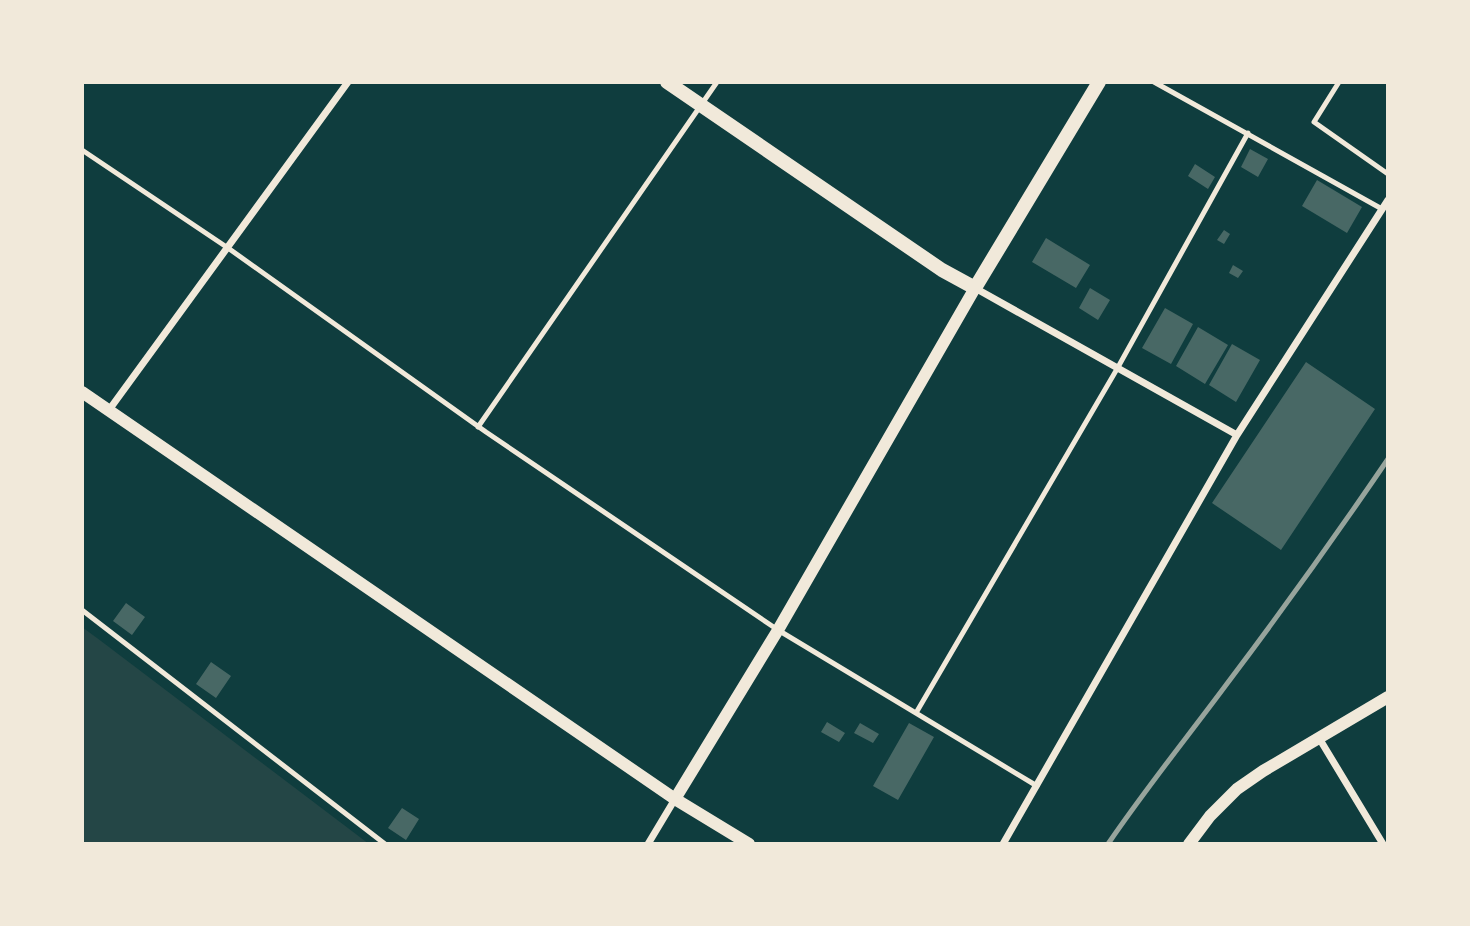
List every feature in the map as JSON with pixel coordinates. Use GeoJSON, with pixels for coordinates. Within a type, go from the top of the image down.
{"type":"FeatureCollection","features":[{"type":"Feature","properties":{"kind":"main road"},"geometry":{"type":"LineString","coordinates":[[667,82],[942,270],[975,288],[1099,82]]}},
{"type":"Feature","properties":{"kind":"street"},"geometry":{"type":"LineString","coordinates":[[109,410],[348,82]]}},
{"type":"Feature","properties":{"kind":"street"},"geometry":{"type":"LineString","coordinates":[[1003,844],[1237,435],[1388,200]]}},
{"type":"Feature","properties":{"kind":"street"},"geometry":{"type":"LineString","coordinates":[[648,844],[778,630],[975,288],[1237,435]]}},
{"type":"Feature","properties":{"kind":"street"},"geometry":{"type":"LineString","coordinates":[[82,392],[675,799],[749,844]]}},
{"type":"Feature","properties":{"kind":"street"},"geometry":{"type":"LineString","coordinates":[[1189,844],[1237,789],[1262,771],[1388,697]]}},
{"type":"Feature","properties":{"kind":"street"},"geometry":{"type":"LineString","coordinates":[[1319,738],[1383,844]]}},
{"type":"Feature","properties":{"kind":"lane"},"geometry":{"type":"LineString","coordinates":[[478,427],[716,82]]}},
{"type":"Feature","properties":{"kind":"lane"},"geometry":{"type":"LineString","coordinates":[[1154,82],[1382,209]]}},
{"type":"Feature","properties":{"kind":"lane"},"geometry":{"type":"LineString","coordinates":[[1339,82],[1314,122],[1388,174]]}},
{"type":"Feature","properties":{"kind":"lane"},"geometry":{"type":"LineString","coordinates":[[916,713],[1117,369],[1248,134]]}},
{"type":"Feature","properties":{"kind":"lane"},"geometry":{"type":"LineString","coordinates":[[82,150],[228,248],[478,427],[778,630],[1037,786]]}},
{"type":"Feature","properties":{"kind":"lane"},"geometry":{"type":"LineString","coordinates":[[82,610],[385,844]]}},
{"type":"Feature","properties":{"kind":"shaded area"},"geometry":{"type":"Polygon","coordinates":[[[82,627],[101,641],[369,844],[82,844],[82,627]]]}},
{"type":"Feature","properties":{"kind":"building"},"geometry":{"type":"Polygon","coordinates":[[[1250,149],[1268,159],[1258,177],[1241,167],[1250,149]]]}},
{"type":"Feature","properties":{"kind":"building"},"geometry":{"type":"Polygon","coordinates":[[[1195,164],[1215,177],[1208,189],[1188,176],[1195,164]]]}},
{"type":"Feature","properties":{"kind":"building"},"geometry":{"type":"Polygon","coordinates":[[[1317,180],[1362,207],[1347,233],[1302,206],[1317,180]]]}},
{"type":"Feature","properties":{"kind":"building"},"geometry":{"type":"Polygon","coordinates":[[[1224,230],[1230,234],[1224,244],[1217,240],[1224,230]]]}},
{"type":"Feature","properties":{"kind":"building"},"geometry":{"type":"Polygon","coordinates":[[[1046,238],[1090,265],[1076,288],[1032,262],[1046,238]]]}},
{"type":"Feature","properties":{"kind":"building"},"geometry":{"type":"Polygon","coordinates":[[[1233,265],[1243,271],[1238,278],[1229,273],[1233,265]]]}},
{"type":"Feature","properties":{"kind":"building"},"geometry":{"type":"Polygon","coordinates":[[[1090,288],[1110,300],[1098,320],[1079,308],[1090,288]]]}},
{"type":"Feature","properties":{"kind":"building"},"geometry":{"type":"Polygon","coordinates":[[[1165,308],[1193,324],[1171,364],[1142,348],[1165,308]]]}},
{"type":"Feature","properties":{"kind":"building"},"geometry":{"type":"Polygon","coordinates":[[[1198,327],[1228,345],[1205,384],[1176,366],[1198,327]]]}},
{"type":"Feature","properties":{"kind":"building"},"geometry":{"type":"Polygon","coordinates":[[[1232,344],[1260,360],[1236,402],[1209,385],[1232,344]]]}},
{"type":"Feature","properties":{"kind":"building"},"geometry":{"type":"Polygon","coordinates":[[[1306,362],[1375,409],[1281,550],[1212,503],[1306,362]]]}},
{"type":"Feature","properties":{"kind":"building"},"geometry":{"type":"Polygon","coordinates":[[[126,603],[145,617],[132,635],[113,621],[126,603]]]}},
{"type":"Feature","properties":{"kind":"building"},"geometry":{"type":"Polygon","coordinates":[[[211,662],[231,676],[216,698],[196,684],[211,662]]]}},
{"type":"Feature","properties":{"kind":"building"},"geometry":{"type":"Polygon","coordinates":[[[827,722],[845,733],[839,742],[821,732],[827,722]]]}},
{"type":"Feature","properties":{"kind":"building"},"geometry":{"type":"Polygon","coordinates":[[[860,723],[879,734],[873,743],[854,733],[860,723]]]}},
{"type":"Feature","properties":{"kind":"building"},"geometry":{"type":"Polygon","coordinates":[[[909,723],[934,737],[898,800],[873,786],[909,723]]]}},
{"type":"Feature","properties":{"kind":"building"},"geometry":{"type":"Polygon","coordinates":[[[402,808],[419,819],[406,840],[388,828],[402,808]]]}},
{"type":"Feature","properties":{"kind":"railway"},"geometry":{"type":"LineString","coordinates":[[1108,844],[1290,598],[1388,459]]}}]}
